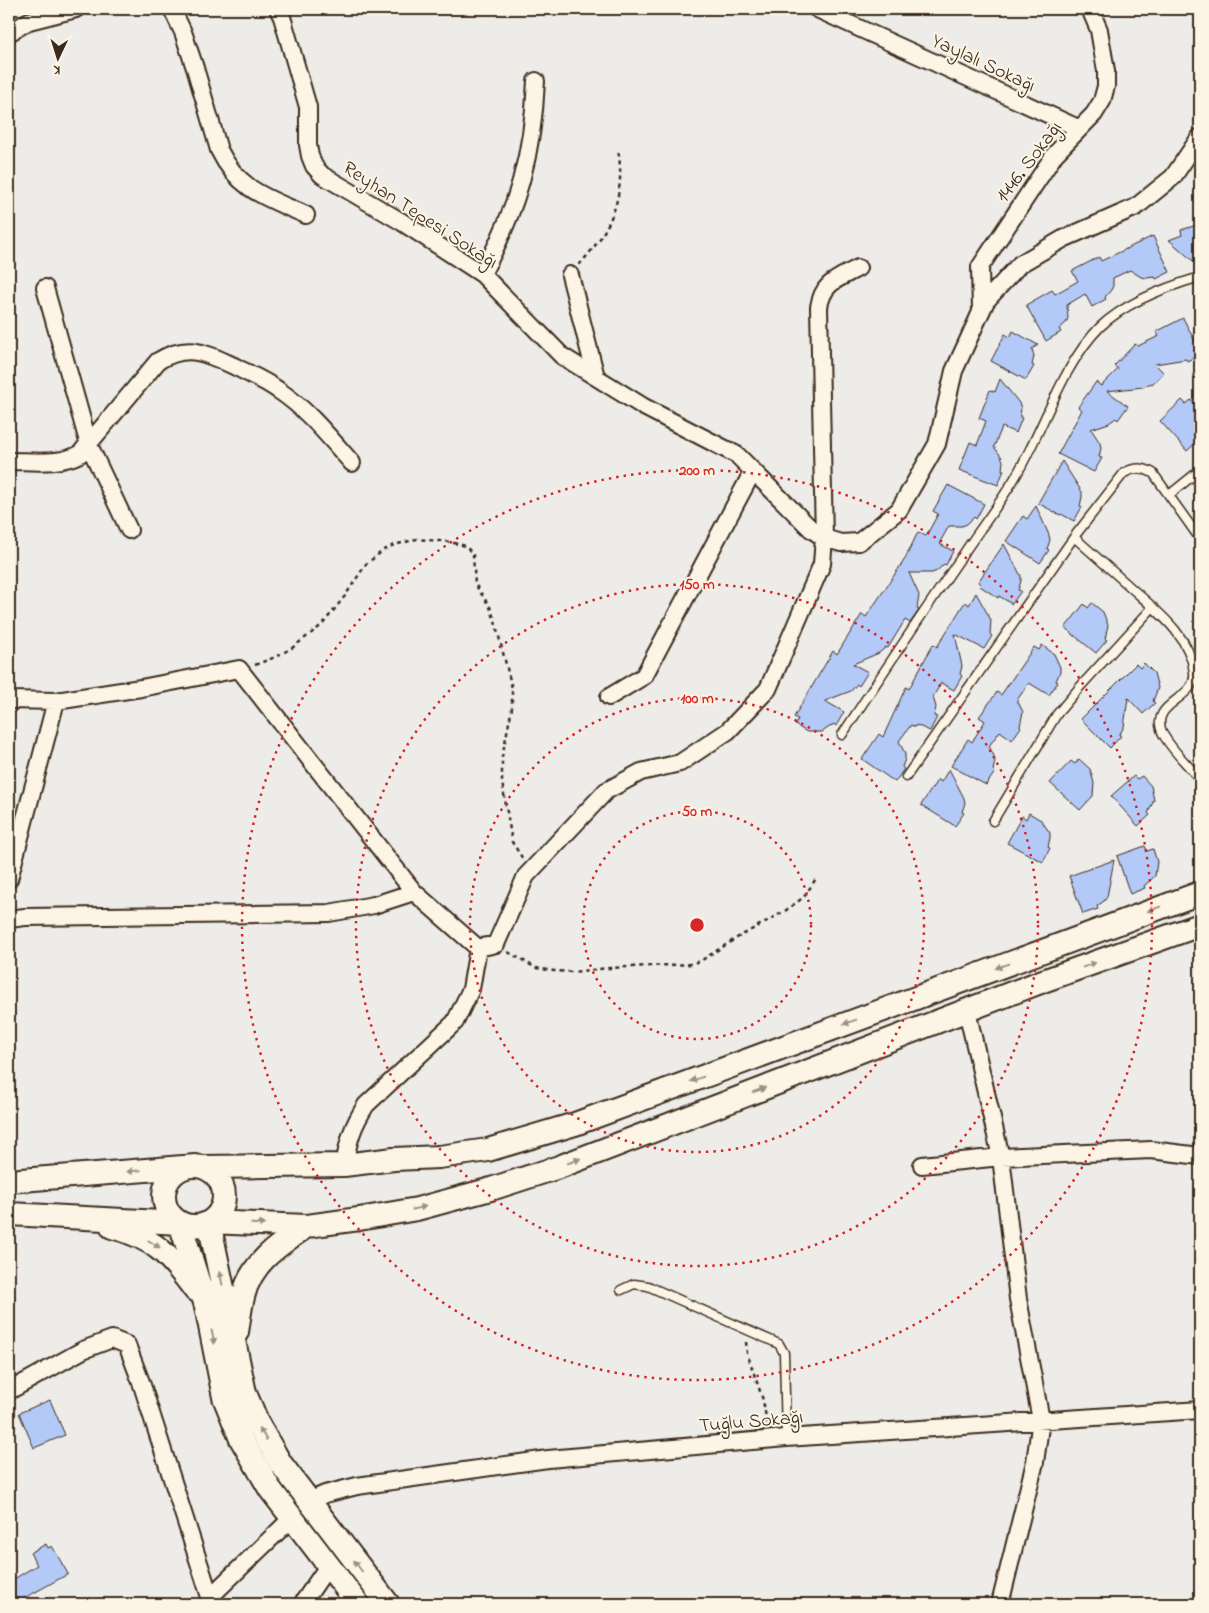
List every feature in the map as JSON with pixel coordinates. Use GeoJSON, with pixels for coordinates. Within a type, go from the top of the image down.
{"type":"FeatureCollection","features":[{"type":"Feature","properties":{"kind":"street"},"geometry":{"type":"LineString","coordinates":[[9,32],[29,21],[76,9]]}},
{"type":"Feature","properties":{"kind":"street"},"geometry":{"type":"LineString","coordinates":[[172,9],[189,50],[219,150],[225,162],[236,177],[249,188],[306,215]]}},
{"type":"Feature","properties":{"kind":"street","name":"Reyhan Tepesi Sokağı"},"geometry":{"type":"LineString","coordinates":[[278,9],[308,107],[308,145],[310,156],[314,166],[322,175],[402,222],[482,274],[562,356],[644,407],[737,455],[811,529],[824,538]]}},
{"type":"Feature","properties":{"kind":"street","name":"Yaylalı Sokağı"},"geometry":{"type":"LineString","coordinates":[[818,9],[1078,128]]}},
{"type":"Feature","properties":{"kind":"street","name":"1446. Sokağı"},"geometry":{"type":"LineString","coordinates":[[981,312],[980,267],[1055,154],[1078,128],[1094,114],[1102,101],[1106,86],[1106,71],[1099,30],[1090,9]]}},
{"type":"Feature","properties":{"kind":"street"},"geometry":{"type":"LineString","coordinates":[[482,274],[508,222],[518,194],[531,138],[536,81]]}},
{"type":"Feature","properties":{"kind":"street"},"geometry":{"type":"LineString","coordinates":[[824,538],[842,542],[859,542],[899,510],[936,444],[954,371],[986,301],[1020,264],[1062,239],[1136,207],[1172,177],[1200,137]]}},
{"type":"Feature","properties":{"kind":"street"},"geometry":{"type":"LineString","coordinates":[[478,948],[496,944],[526,876],[606,791],[641,772],[680,763],[728,731],[768,689],[822,564],[824,538],[820,298],[830,283],[858,268]]}},
{"type":"Feature","properties":{"kind":"street"},"geometry":{"type":"LineString","coordinates":[[570,275],[596,377]]}},
{"type":"Feature","properties":{"kind":"street"},"geometry":{"type":"LineString","coordinates":[[45,288],[88,445],[129,530]]}},
{"type":"Feature","properties":{"kind":"street"},"geometry":{"type":"LineString","coordinates":[[9,461],[57,461],[70,459],[80,454],[158,361],[174,353],[190,351],[206,353],[276,388],[307,413],[352,463]]}},
{"type":"Feature","properties":{"kind":"street"},"geometry":{"type":"LineString","coordinates":[[609,697],[644,676],[754,471]]}},
{"type":"Feature","properties":{"kind":"street"},"geometry":{"type":"LineString","coordinates":[[9,700],[56,701],[141,688],[239,669],[414,892],[478,948]]}},
{"type":"Feature","properties":{"kind":"street"},"geometry":{"type":"LineString","coordinates":[[9,879],[56,701]]}},
{"type":"Feature","properties":{"kind":"street"},"geometry":{"type":"LineString","coordinates":[[9,919],[25,917],[329,913],[374,906],[414,892]]}},
{"type":"Feature","properties":{"kind":"street"},"geometry":{"type":"LineString","coordinates":[[9,1181],[193,1167],[344,1165],[449,1156],[488,1150],[575,1124],[1200,893]]}},
{"type":"Feature","properties":{"kind":"street"},"geometry":{"type":"LineString","coordinates":[[209,1222],[307,1226],[359,1219],[417,1209],[522,1179],[1043,981],[1200,926]]}},
{"type":"Feature","properties":{"kind":"street"},"geometry":{"type":"LineString","coordinates":[[344,1165],[350,1134],[366,1105],[456,1022],[471,989],[478,948]]}},
{"type":"Feature","properties":{"kind":"street"},"geometry":{"type":"LineString","coordinates":[[966,1011],[1000,1157],[1018,1299],[1041,1420],[1036,1462],[1000,1604]]}},
{"type":"Feature","properties":{"kind":"street"},"geometry":{"type":"LineString","coordinates":[[922,1165],[1000,1157],[1151,1150],[1200,1156]]}},
{"type":"Feature","properties":{"kind":"street"},"geometry":{"type":"LineString","coordinates":[[9,1214],[180,1223],[200,1226],[217,1216],[222,1207],[224,1198],[223,1188],[219,1178],[212,1171],[193,1167],[174,1172],[164,1190],[164,1200],[166,1209],[180,1223],[206,1306],[224,1397],[241,1440],[270,1489],[358,1604]]}},
{"type":"Feature","properties":{"kind":"street"},"geometry":{"type":"LineString","coordinates":[[75,1217],[134,1232],[160,1247],[179,1268],[206,1306]]}},
{"type":"Feature","properties":{"kind":"street"},"geometry":{"type":"LineString","coordinates":[[209,1222],[245,1394],[259,1426],[281,1464],[388,1604]]}},
{"type":"Feature","properties":{"kind":"street"},"geometry":{"type":"LineString","coordinates":[[235,1345],[243,1296],[252,1274],[268,1254],[307,1226]]}},
{"type":"Feature","properties":{"kind":"street"},"geometry":{"type":"LineString","coordinates":[[9,1391],[83,1350],[112,1339],[127,1345],[141,1382],[209,1601],[292,1518]]}},
{"type":"Feature","properties":{"kind":"street","name":"Tuğlu Sokağı"},"geometry":{"type":"LineString","coordinates":[[309,1501],[325,1494],[357,1486],[476,1468],[612,1453],[786,1438],[1200,1410]]}},
{"type":"Feature","properties":{"kind":"street"},"geometry":{"type":"LineString","coordinates":[[302,1604],[328,1566]]}},
{"type":"Feature","properties":{"kind":"lane"},"geometry":{"type":"LineString","coordinates":[[842,734],[1012,482],[1037,437],[1061,385],[1084,346],[1101,326],[1122,310],[1170,288],[1200,277]]}},
{"type":"Feature","properties":{"kind":"lane"},"geometry":{"type":"LineString","coordinates":[[906,777],[1074,536],[1124,473],[1128,470],[1144,468],[1154,473],[1200,539]]}},
{"type":"Feature","properties":{"kind":"lane"},"geometry":{"type":"LineString","coordinates":[[1169,495],[1200,470]]}},
{"type":"Feature","properties":{"kind":"lane"},"geometry":{"type":"LineString","coordinates":[[1074,536],[1163,616],[1179,636],[1190,657],[1194,671],[1194,678],[1190,688],[1165,709],[1161,718],[1161,728],[1166,738],[1197,776],[1200,784]]}},
{"type":"Feature","properties":{"kind":"lane"},"geometry":{"type":"LineString","coordinates":[[993,821],[1057,714],[1153,607]]}},
{"type":"Feature","properties":{"kind":"lane"},"geometry":{"type":"LineString","coordinates":[[621,1290],[634,1284],[648,1286],[774,1341],[782,1348],[784,1354],[786,1438]]}},
{"type":"Feature","properties":{"kind":"path"},"geometry":{"type":"LineString","coordinates":[[570,275],[601,239],[613,216],[617,204],[621,176],[618,148]]}},
{"type":"Feature","properties":{"kind":"path"},"geometry":{"type":"LineString","coordinates":[[239,669],[275,657],[308,637],[334,610],[366,564],[384,550],[394,545],[417,539],[443,541],[466,546],[473,555],[475,584],[490,607],[495,620],[511,682],[512,708],[503,750],[502,782],[512,842],[532,869]]}},
{"type":"Feature","properties":{"kind":"path"},"geometry":{"type":"LineString","coordinates":[[496,944],[536,968],[554,971],[591,971],[609,968],[691,964],[702,960],[735,938],[785,911],[804,897],[816,877]]}},
{"type":"Feature","properties":{"kind":"path"},"geometry":{"type":"LineString","coordinates":[[748,1330],[746,1340],[747,1353],[763,1400],[768,1440]]}},
{"type":"Feature","properties":{"kind":"building"},"geometry":{"type":"Polygon","coordinates":[[[1200,224],[1200,267],[1169,240],[1182,235],[1181,230],[1200,224]]]}},
{"type":"Feature","properties":{"kind":"building"},"geometry":{"type":"Polygon","coordinates":[[[1153,236],[1170,272],[1156,279],[1155,277],[1141,277],[1130,270],[1113,278],[1113,286],[1105,297],[1106,299],[1092,307],[1085,294],[1067,305],[1068,318],[1066,323],[1059,329],[1061,332],[1046,341],[1026,305],[1052,290],[1055,294],[1078,281],[1072,271],[1099,257],[1101,261],[1153,236]]]}},
{"type":"Feature","properties":{"kind":"building"},"geometry":{"type":"Polygon","coordinates":[[[1183,318],[1200,351],[1200,355],[1187,361],[1186,359],[1155,364],[1164,373],[1152,384],[1143,387],[1107,391],[1128,406],[1118,420],[1116,418],[1109,423],[1091,429],[1100,443],[1099,457],[1102,458],[1094,472],[1058,454],[1082,410],[1078,407],[1096,382],[1101,386],[1118,369],[1114,366],[1135,344],[1138,346],[1159,336],[1156,332],[1183,318]]]}},
{"type":"Feature","properties":{"kind":"building"},"geometry":{"type":"Polygon","coordinates":[[[1013,331],[1038,345],[1032,349],[1034,356],[1032,365],[1034,366],[1026,380],[991,361],[1005,334],[1010,337],[1013,331]]]}},
{"type":"Feature","properties":{"kind":"building"},"geometry":{"type":"Polygon","coordinates":[[[1000,379],[1019,403],[1021,408],[1020,417],[1022,418],[1016,433],[1002,427],[994,447],[1001,456],[1003,461],[1002,470],[1004,470],[998,485],[959,470],[970,442],[977,445],[986,421],[979,418],[990,390],[995,392],[1000,379]]]}},
{"type":"Feature","properties":{"kind":"building"},"geometry":{"type":"Polygon","coordinates":[[[1182,400],[1186,404],[1191,400],[1200,411],[1200,439],[1187,451],[1160,421],[1182,400]]]}},
{"type":"Feature","properties":{"kind":"building"},"geometry":{"type":"Polygon","coordinates":[[[1062,461],[1082,492],[1080,506],[1082,507],[1074,521],[1038,503],[1062,461]]]}},
{"type":"Feature","properties":{"kind":"building"},"geometry":{"type":"Polygon","coordinates":[[[948,485],[984,504],[976,519],[974,517],[962,526],[949,526],[940,542],[940,544],[953,551],[946,565],[944,564],[932,573],[909,573],[919,595],[917,609],[919,610],[910,623],[905,620],[888,648],[886,647],[879,653],[853,664],[868,672],[859,686],[857,684],[851,691],[825,701],[844,712],[836,726],[834,724],[822,732],[807,732],[795,725],[798,719],[794,717],[833,651],[837,654],[862,614],[866,617],[905,559],[918,532],[926,536],[938,514],[933,511],[948,485]]]}},
{"type":"Feature","properties":{"kind":"building"},"geometry":{"type":"Polygon","coordinates":[[[1036,506],[1050,540],[1047,549],[1049,550],[1040,563],[1006,541],[1023,516],[1027,519],[1036,506]]]}},
{"type":"Feature","properties":{"kind":"building"},"geometry":{"type":"Polygon","coordinates":[[[1004,544],[1021,576],[1018,590],[1021,591],[1012,604],[999,596],[998,598],[980,586],[978,582],[1004,544]]]}},
{"type":"Feature","properties":{"kind":"building"},"geometry":{"type":"Polygon","coordinates":[[[976,593],[991,620],[990,634],[992,636],[984,649],[955,634],[962,666],[960,674],[962,676],[954,690],[941,683],[933,697],[936,707],[934,716],[937,717],[930,731],[916,725],[915,727],[911,725],[899,741],[905,754],[905,759],[902,767],[904,769],[895,782],[862,759],[879,734],[883,737],[906,687],[909,689],[933,644],[937,647],[965,602],[969,605],[976,593]]]}},
{"type":"Feature","properties":{"kind":"building"},"geometry":{"type":"Polygon","coordinates":[[[1092,603],[1103,612],[1108,625],[1105,639],[1107,640],[1096,653],[1065,628],[1084,604],[1088,608],[1092,603]]]}},
{"type":"Feature","properties":{"kind":"building"},"geometry":{"type":"Polygon","coordinates":[[[1042,645],[1054,654],[1060,667],[1056,681],[1058,682],[1049,695],[1029,683],[1017,700],[1023,712],[1021,727],[1012,740],[1000,731],[989,746],[994,756],[993,770],[995,772],[986,785],[951,766],[968,739],[972,742],[985,721],[979,717],[997,692],[1001,695],[1034,647],[1039,650],[1042,645]]]}},
{"type":"Feature","properties":{"kind":"building"},"geometry":{"type":"Polygon","coordinates":[[[1144,663],[1154,673],[1158,688],[1153,701],[1155,703],[1143,714],[1128,698],[1124,727],[1119,735],[1121,736],[1110,748],[1081,719],[1136,664],[1140,668],[1144,663]]]}},
{"type":"Feature","properties":{"kind":"building"},"geometry":{"type":"Polygon","coordinates":[[[1079,759],[1090,769],[1094,783],[1093,796],[1080,810],[1050,783],[1071,761],[1075,764],[1079,759]]]}},
{"type":"Feature","properties":{"kind":"building"},"geometry":{"type":"Polygon","coordinates":[[[949,769],[965,803],[962,812],[964,813],[955,826],[921,805],[938,779],[941,782],[949,769]]]}},
{"type":"Feature","properties":{"kind":"building"},"geometry":{"type":"Polygon","coordinates":[[[1134,776],[1137,779],[1142,776],[1151,786],[1154,800],[1148,813],[1150,815],[1138,826],[1111,796],[1134,776]]]}},
{"type":"Feature","properties":{"kind":"building"},"geometry":{"type":"Polygon","coordinates":[[[1029,813],[1041,820],[1050,833],[1048,847],[1050,848],[1043,862],[1007,843],[1022,816],[1026,819],[1029,813]]]}},
{"type":"Feature","properties":{"kind":"building"},"geometry":{"type":"Polygon","coordinates":[[[1145,846],[1147,851],[1153,849],[1157,862],[1155,876],[1144,886],[1145,888],[1130,894],[1117,856],[1145,846]]]}},
{"type":"Feature","properties":{"kind":"building"},"geometry":{"type":"Polygon","coordinates":[[[1114,860],[1107,897],[1097,906],[1098,909],[1083,914],[1069,876],[1114,860]]]}},
{"type":"Feature","properties":{"kind":"building"},"geometry":{"type":"Polygon","coordinates":[[[50,1400],[65,1435],[34,1448],[19,1413],[50,1400]]]}},
{"type":"Feature","properties":{"kind":"building"},"geometry":{"type":"Polygon","coordinates":[[[46,1544],[48,1548],[52,1546],[68,1574],[14,1604],[9,1604],[9,1582],[37,1565],[30,1553],[46,1544]]]}}]}
